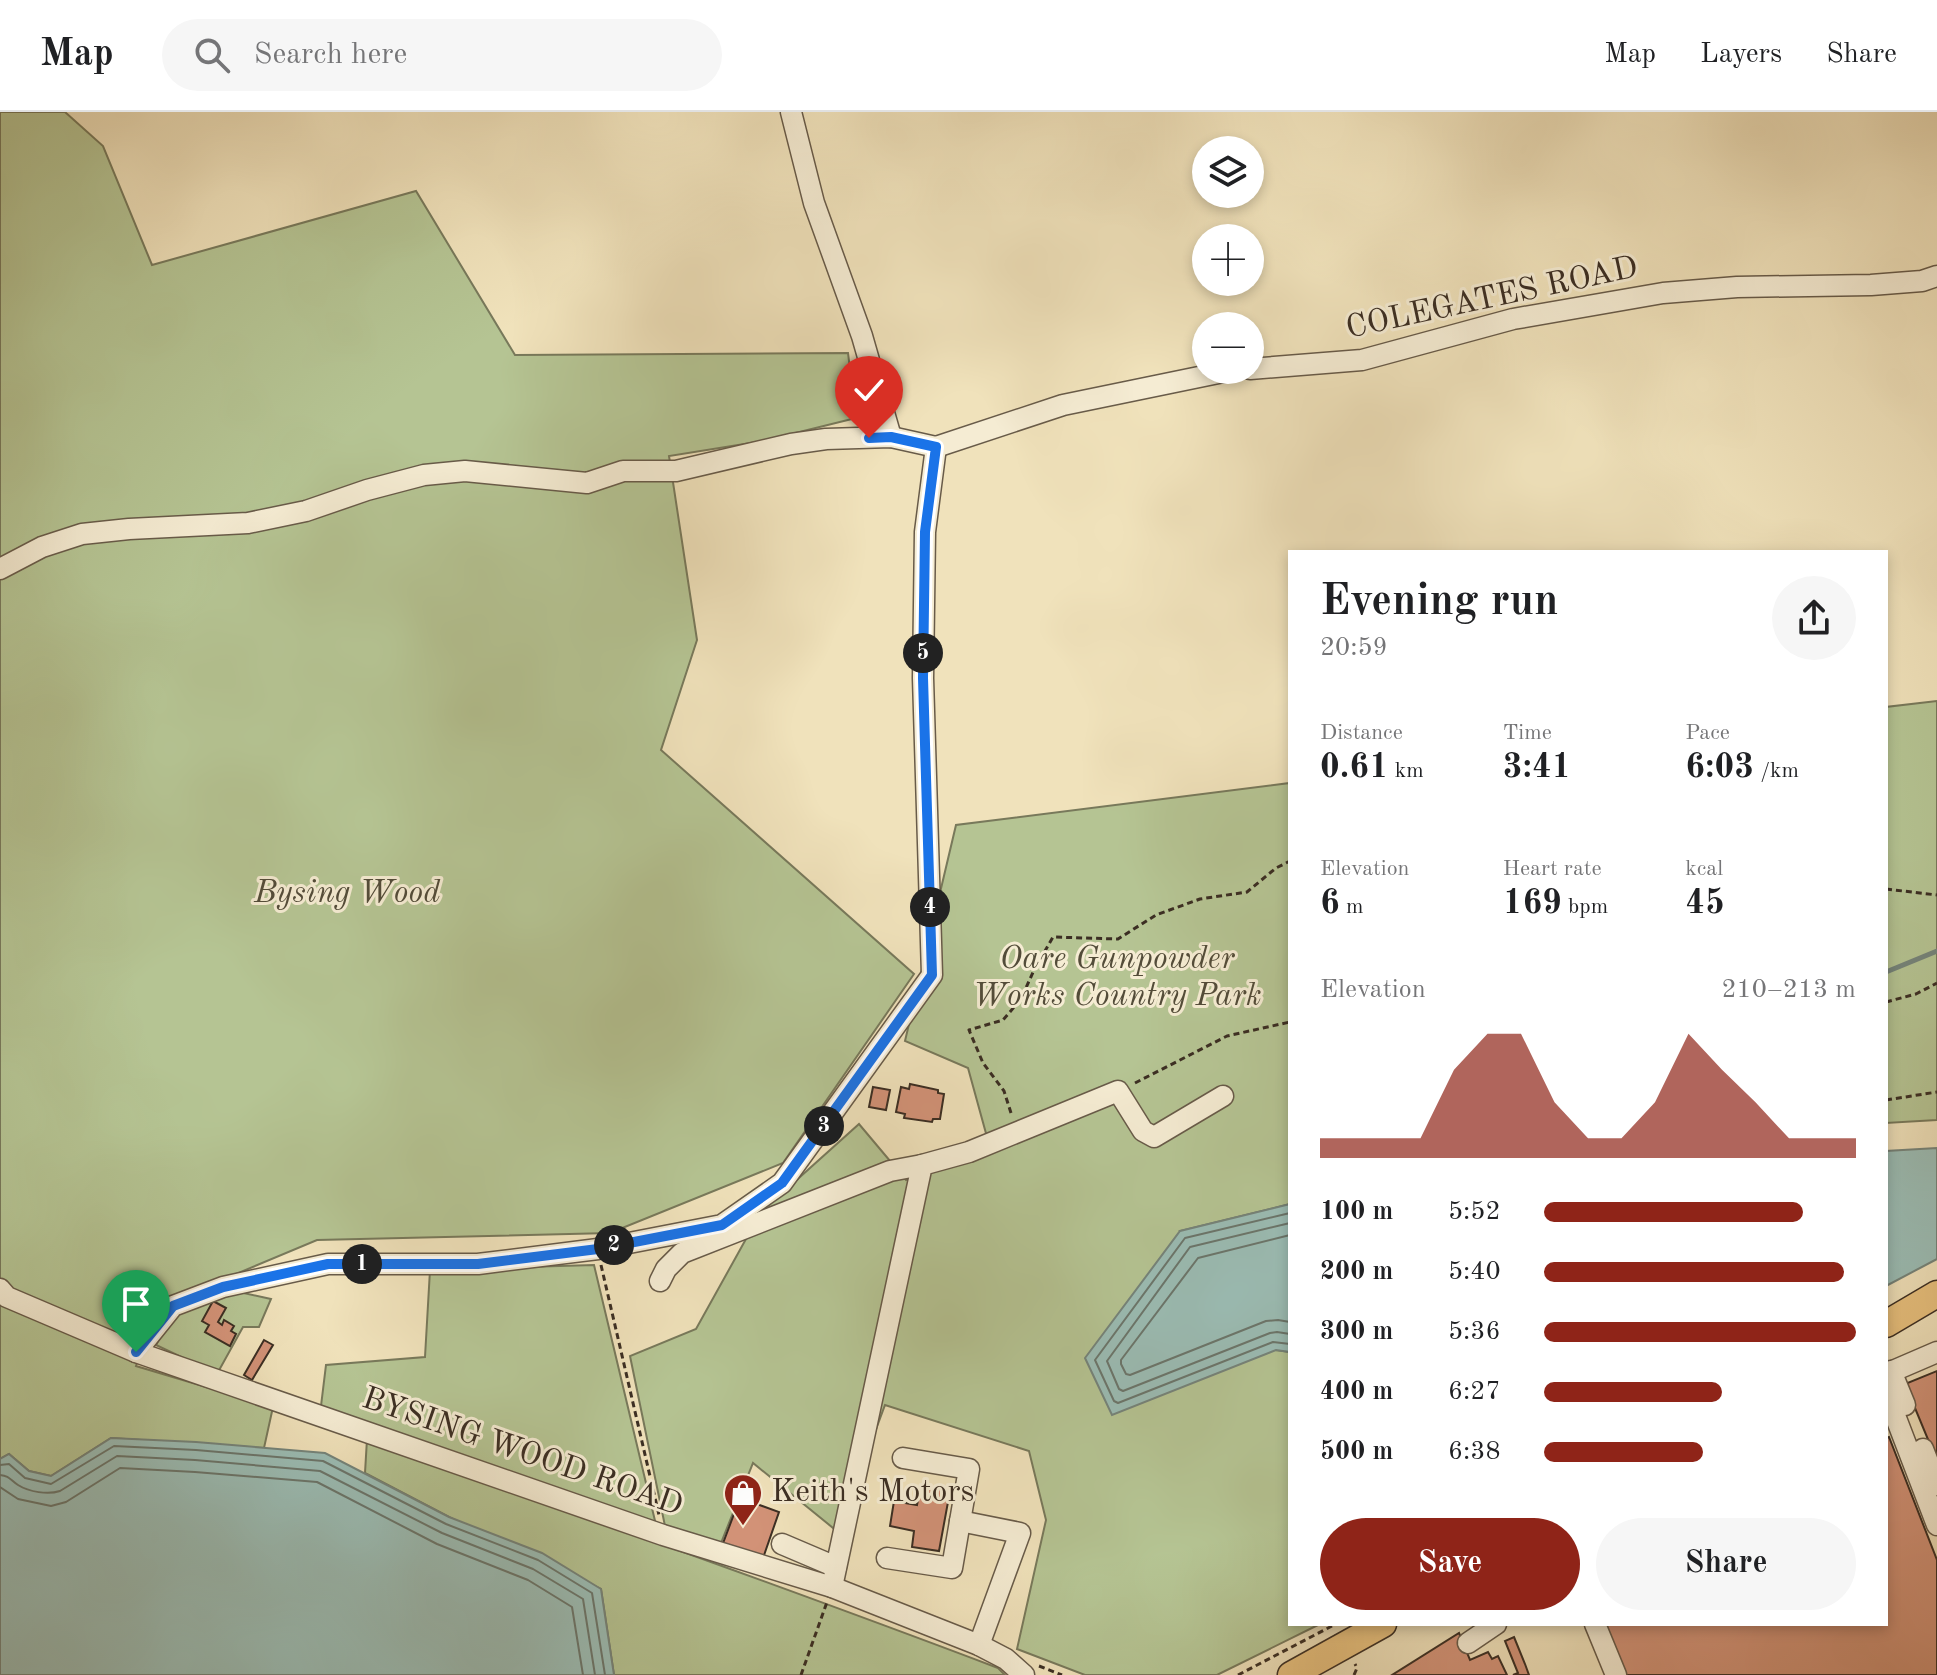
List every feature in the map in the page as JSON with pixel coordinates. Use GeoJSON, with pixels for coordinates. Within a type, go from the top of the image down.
{"type":"FeatureCollection","features":[{"type":"Feature","properties":{"kind":"main road"},"geometry":{"type":"LineString","coordinates":[[1888,1323],[1937,1294]]}},
{"type":"Feature","properties":{"kind":"main road"},"geometry":{"type":"LineString","coordinates":[[1291,1675],[1379,1626]]}},
{"type":"Feature","properties":{"kind":"street"},"geometry":{"type":"LineString","coordinates":[[791,112],[814,203],[862,336],[891,437]]}},
{"type":"Feature","properties":{"kind":"street","name":"COLEGATES ROAD"},"geometry":{"type":"LineString","coordinates":[[1264,368],[1362,360],[1513,319],[1663,293],[1737,287],[1871,285],[1922,281],[1937,276]]}},
{"type":"Feature","properties":{"kind":"street"},"geometry":{"type":"LineString","coordinates":[[0,569],[42,547],[82,534],[248,523],[306,511],[424,475],[465,471],[587,483],[623,471],[676,471],[791,444],[826,439],[891,437],[936,447],[1063,405],[1192,378]]}},
{"type":"Feature","properties":{"kind":"street"},"geometry":{"type":"LineString","coordinates":[[136,1352],[173,1306],[223,1287],[328,1264],[478,1264],[598,1249],[722,1225],[782,1183],[932,975],[923,678],[925,532],[936,447]]}},
{"type":"Feature","properties":{"kind":"street"},"geometry":{"type":"LineString","coordinates":[[660,1281],[666,1269],[682,1253],[890,1171],[969,1152],[1118,1091],[1143,1131],[1154,1137],[1223,1096]]}},
{"type":"Feature","properties":{"kind":"street"},"geometry":{"type":"LineString","coordinates":[[782,1544],[834,1577],[922,1165]]}},
{"type":"Feature","properties":{"kind":"street","name":"BYSING WOOD ROAD"},"geometry":{"type":"LineString","coordinates":[[0,1289],[7,1297],[136,1352],[663,1535],[834,1577],[979,1645],[1006,1659],[1024,1675]]}},
{"type":"Feature","properties":{"kind":"street"},"geometry":{"type":"LineString","coordinates":[[1888,1379],[1937,1352]]}},
{"type":"Feature","properties":{"kind":"street"},"geometry":{"type":"LineString","coordinates":[[1888,1379],[1892,1427],[1937,1525]]}},
{"type":"Feature","properties":{"kind":"street"},"geometry":{"type":"LineString","coordinates":[[1888,1379],[1937,1485]]}},
{"type":"Feature","properties":{"kind":"street"},"geometry":{"type":"LineString","coordinates":[[887,1558],[952,1568],[969,1469],[903,1458]]}},
{"type":"Feature","properties":{"kind":"street"},"geometry":{"type":"LineString","coordinates":[[960,1521],[1020,1533],[979,1645]]}},
{"type":"Feature","properties":{"kind":"street"},"geometry":{"type":"LineString","coordinates":[[1468,1643],[1492,1626]]}},
{"type":"Feature","properties":{"kind":"street"},"geometry":{"type":"LineString","coordinates":[[1596,1626],[1616,1675]]}},
{"type":"Feature","properties":{"kind":"path"},"geometry":{"type":"LineString","coordinates":[[1017,1132],[1004,1091],[983,1063],[969,1030],[1003,1020],[1021,999],[1053,937],[1118,939],[1156,915],[1200,899],[1247,892],[1288,862]]}},
{"type":"Feature","properties":{"kind":"path"},"geometry":{"type":"LineString","coordinates":[[1888,889],[1937,895]]}},
{"type":"Feature","properties":{"kind":"path"},"geometry":{"type":"LineString","coordinates":[[1888,1001],[1916,994],[1937,983]]}},
{"type":"Feature","properties":{"kind":"path"},"geometry":{"type":"LineString","coordinates":[[1118,1091],[1227,1036],[1288,1022]]}},
{"type":"Feature","properties":{"kind":"path"},"geometry":{"type":"LineString","coordinates":[[1888,1100],[1937,1092]]}},
{"type":"Feature","properties":{"kind":"path"},"geometry":{"type":"LineString","coordinates":[[598,1249],[663,1535]]}},
{"type":"Feature","properties":{"kind":"path"},"geometry":{"type":"LineString","coordinates":[[801,1675],[834,1577]]}},
{"type":"Feature","properties":{"kind":"green space","name":"Bysing Wood"},"geometry":{"type":"Polygon","coordinates":[[[0,112],[65,112],[103,146],[152,265],[416,191],[515,355],[848,353],[856,418],[763,441],[669,456],[697,640],[661,750],[914,974],[783,1163],[610,1233],[317,1240],[155,1308],[136,1366],[273,1407],[264,1448],[111,1438],[51,1476],[29,1471],[9,1454],[0,1459],[0,112]]]}},
{"type":"Feature","properties":{"kind":"green space"},"geometry":{"type":"Polygon","coordinates":[[[1937,701],[1937,1120],[1888,1123],[1888,707],[1937,701]]]}},
{"type":"Feature","properties":{"kind":"green space","name":"Oare Gunpowder Works Country Park"},"geometry":{"type":"Polygon","coordinates":[[[1288,783],[1288,1204],[1180,1231],[1276,1350],[1288,1352],[1288,1626],[1316,1626],[1217,1675],[1085,1675],[1017,1649],[1046,1520],[1029,1451],[885,1405],[838,1532],[753,1463],[719,1548],[665,1526],[630,1356],[696,1329],[761,1212],[859,1124],[906,1180],[990,1148],[968,1068],[905,1041],[956,825],[1288,783]]]}},
{"type":"Feature","properties":{"kind":"green space"},"geometry":{"type":"Polygon","coordinates":[[[594,1265],[656,1525],[321,1406],[326,1365],[425,1357],[430,1270],[594,1265]]]}},
{"type":"Feature","properties":{"kind":"green space"},"geometry":{"type":"Polygon","coordinates":[[[230,1290],[271,1299],[259,1327],[243,1327],[217,1374],[156,1345],[176,1309],[230,1290]]]}},
{"type":"Feature","properties":{"kind":"green space"},"geometry":{"type":"Polygon","coordinates":[[[367,1439],[841,1609],[998,1668],[1005,1675],[614,1675],[601,1589],[449,1517],[365,1473],[367,1439]]]}},
{"type":"Feature","properties":{"kind":"water"},"geometry":{"type":"Polygon","coordinates":[[[1937,1148],[1937,1259],[1888,1285],[1888,1151],[1937,1148]]]}},
{"type":"Feature","properties":{"kind":"water"},"geometry":{"type":"Polygon","coordinates":[[[1288,1204],[1288,1352],[1276,1350],[1112,1415],[1085,1358],[1180,1231],[1288,1204]]]}},
{"type":"Feature","properties":{"kind":"water"},"geometry":{"type":"Polygon","coordinates":[[[111,1438],[325,1453],[449,1517],[542,1553],[601,1589],[614,1675],[0,1675],[0,1459],[9,1454],[29,1471],[51,1476],[111,1438]]]}},
{"type":"Feature","properties":{"kind":"building"},"geometry":{"type":"Polygon","coordinates":[[[910,1084],[944,1094],[940,1119],[933,1119],[932,1122],[904,1118],[905,1114],[896,1112],[901,1087],[909,1089],[910,1084]]]}},
{"type":"Feature","properties":{"kind":"building"},"geometry":{"type":"Polygon","coordinates":[[[873,1087],[890,1090],[886,1110],[869,1107],[873,1087]]]}},
{"type":"Feature","properties":{"kind":"building"},"geometry":{"type":"Polygon","coordinates":[[[213,1301],[226,1308],[218,1322],[222,1325],[224,1320],[234,1326],[231,1331],[236,1334],[230,1346],[205,1332],[209,1325],[202,1321],[213,1301]]]}},
{"type":"Feature","properties":{"kind":"building"},"geometry":{"type":"Polygon","coordinates":[[[264,1340],[273,1345],[252,1380],[244,1375],[264,1340]]]}},
{"type":"Feature","properties":{"kind":"building"},"geometry":{"type":"Polygon","coordinates":[[[1937,1371],[1937,1461],[1905,1384],[1937,1371]]]}},
{"type":"Feature","properties":{"kind":"building"},"geometry":{"type":"Polygon","coordinates":[[[1888,1437],[1937,1560],[1937,1675],[1622,1675],[1603,1626],[1888,1626],[1888,1437]]]}},
{"type":"Feature","properties":{"kind":"building"},"geometry":{"type":"Polygon","coordinates":[[[921,1485],[950,1491],[939,1551],[912,1547],[914,1531],[890,1526],[894,1501],[917,1505],[921,1485]]]}},
{"type":"Feature","properties":{"kind":"building"},"geometry":{"type":"Polygon","coordinates":[[[740,1498],[779,1512],[762,1561],[722,1546],[740,1498]]]}},
{"type":"Feature","properties":{"kind":"building"},"geometry":{"type":"Polygon","coordinates":[[[1459,1633],[1470,1660],[1488,1652],[1492,1659],[1498,1656],[1507,1675],[1392,1675],[1459,1633]]]}},
{"type":"Feature","properties":{"kind":"building"},"geometry":{"type":"Polygon","coordinates":[[[1514,1637],[1529,1675],[1513,1675],[1518,1673],[1505,1641],[1514,1637]]]}},
{"type":"Feature","properties":{"kind":"waterway"},"geometry":{"type":"LineString","coordinates":[[1888,971],[1937,951]]}},
{"type":"Feature","properties":{"kind":"place","name":"Keith's Motors"},"geometry":{"type":"Point","coordinates":[743,1527]}},
{"type":"Feature","properties":{"kind":"route"},"geometry":{"type":"LineString","coordinates":[[136,1352],[173,1306],[223,1287],[328,1264],[478,1264],[598,1249],[722,1225],[782,1183],[932,975],[923,678],[925,532],[936,447],[891,437],[869,438]]}}]}
